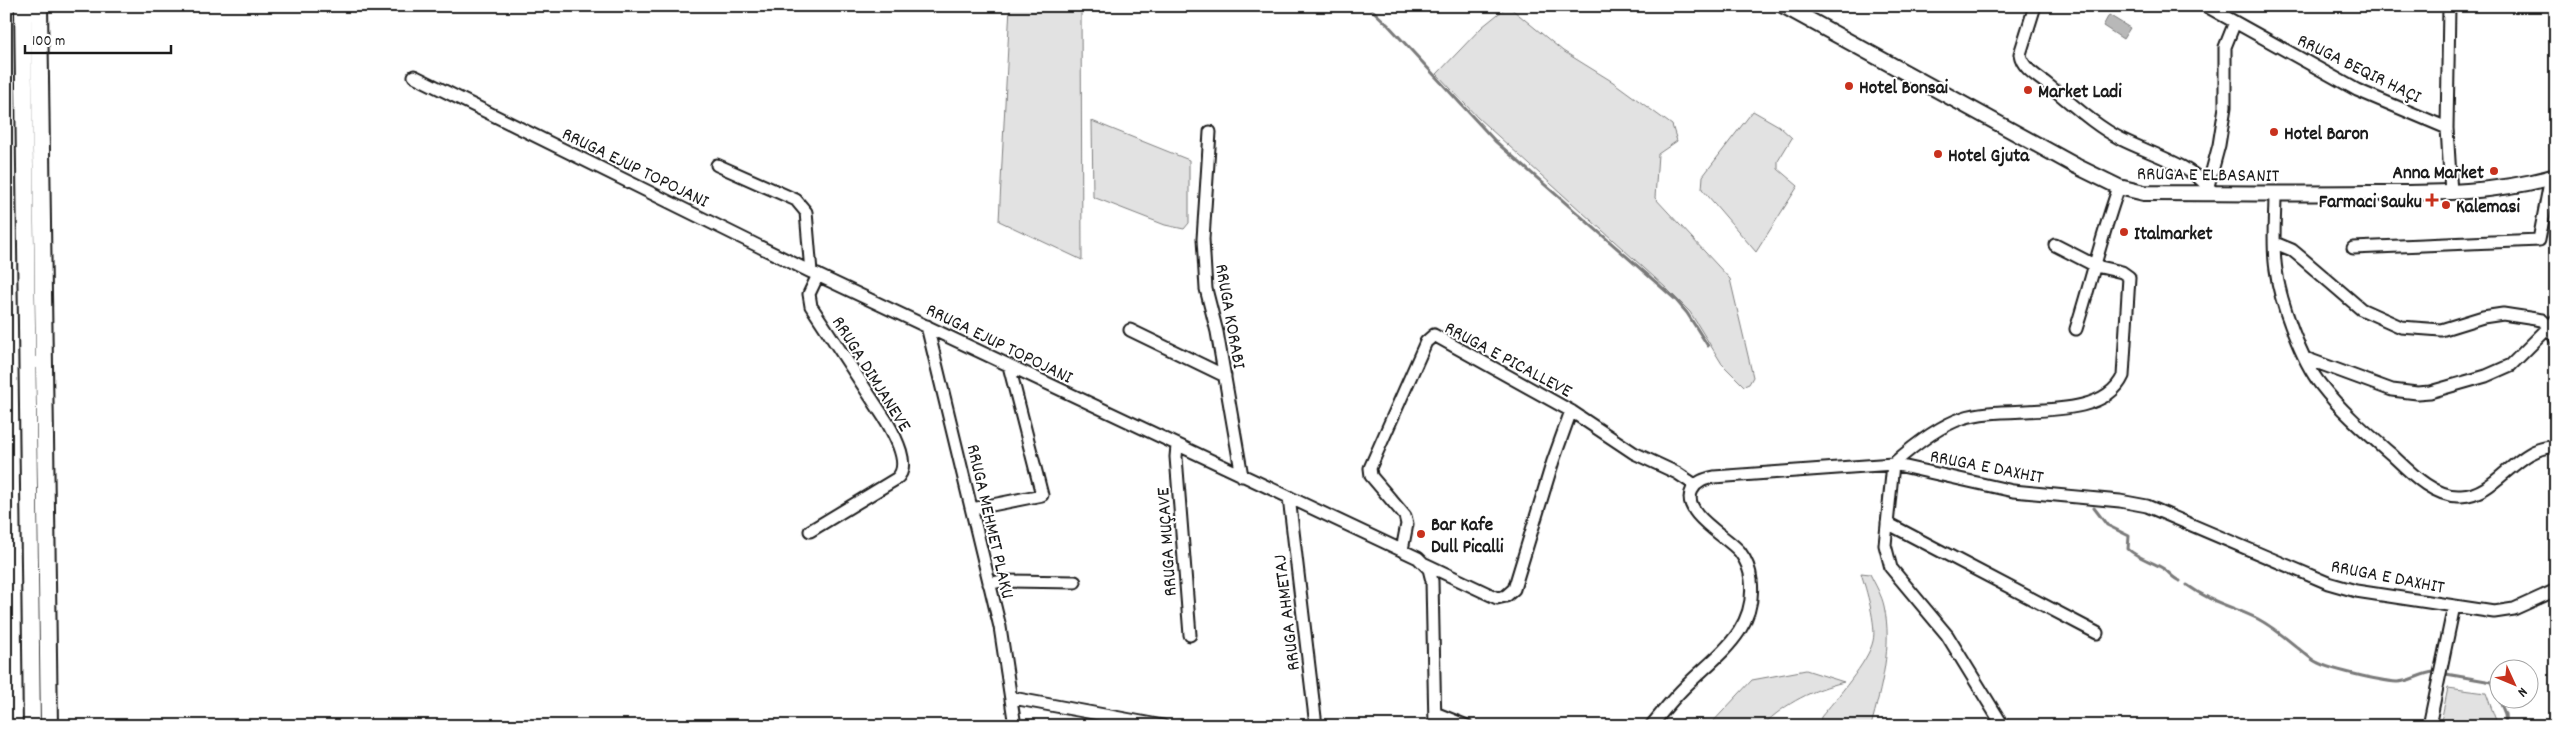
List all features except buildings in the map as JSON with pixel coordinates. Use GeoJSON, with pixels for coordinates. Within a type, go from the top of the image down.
{"type":"FeatureCollection","features":[{"type":"Feature","properties":{"kind":"highway"},"geometry":{"type":"LineString","coordinates":[[23,6],[32,726]]}},
{"type":"Feature","properties":{"kind":"highway"},"geometry":{"type":"LineString","coordinates":[[39,6],[49,726]]}},
{"type":"Feature","properties":{"kind":"main road","name":"RRUGA E ELBASANIT"},"geometry":{"type":"LineString","coordinates":[[1784,6],[2119,187],[2144,193],[2210,189],[2275,194],[2451,193],[2553,183]]}},
{"type":"Feature","properties":{"kind":"street"},"geometry":{"type":"LineString","coordinates":[[2035,6],[2021,48],[2023,64],[2099,126],[2122,139],[2171,161],[2200,178],[2210,189]]}},
{"type":"Feature","properties":{"kind":"street","name":"RRUGA BEQIR HAÇI"},"geometry":{"type":"LineString","coordinates":[[2206,6],[2357,90],[2447,128]]}},
{"type":"Feature","properties":{"kind":"street"},"geometry":{"type":"LineString","coordinates":[[2448,6],[2447,128],[2451,193]]}},
{"type":"Feature","properties":{"kind":"street"},"geometry":{"type":"LineString","coordinates":[[2210,189],[2225,107],[2225,48],[2235,22]]}},
{"type":"Feature","properties":{"kind":"street","name":"RRUGA EJUP TOPOJANI"},"geometry":{"type":"LineString","coordinates":[[414,76],[814,274],[1402,550],[1425,564]]}},
{"type":"Feature","properties":{"kind":"street","name":"RRUGA KORABI"},"geometry":{"type":"LineString","coordinates":[[1210,132],[1203,239],[1206,289],[1217,332],[1242,476]]}},
{"type":"Feature","properties":{"kind":"street"},"geometry":{"type":"LineString","coordinates":[[717,165],[796,200],[802,205],[806,212],[814,274]]}},
{"type":"Feature","properties":{"kind":"street"},"geometry":{"type":"LineString","coordinates":[[2353,248],[2539,240],[2553,183]]}},
{"type":"Feature","properties":{"kind":"street"},"geometry":{"type":"LineString","coordinates":[[2076,329],[2096,266],[2103,232],[2119,187]]}},
{"type":"Feature","properties":{"kind":"street"},"geometry":{"type":"LineString","coordinates":[[2275,194],[2275,243],[2278,284],[2305,358],[2322,386],[2410,472],[2432,488],[2453,496],[2476,492],[2535,450],[2556,447]]}},
{"type":"Feature","properties":{"kind":"street"},"geometry":{"type":"LineString","coordinates":[[2275,243],[2292,250],[2361,309],[2401,327],[2441,330],[2483,317],[2503,314],[2536,318],[2553,324]]}},
{"type":"Feature","properties":{"kind":"street"},"geometry":{"type":"LineString","coordinates":[[2003,726],[1947,635],[1891,568],[1885,545],[1893,464],[1914,446],[1962,418],[2074,406],[2099,400],[2114,390],[2123,376],[2129,277],[2122,272],[2096,266],[2055,245]]}},
{"type":"Feature","properties":{"kind":"street","name":"RRUGA DIMJANEVE"},"geometry":{"type":"LineString","coordinates":[[810,530],[896,479],[903,472],[904,466],[896,439],[888,422],[811,306],[809,294],[814,274]]}},
{"type":"Feature","properties":{"kind":"street"},"geometry":{"type":"LineString","coordinates":[[2553,324],[2556,340]]}},
{"type":"Feature","properties":{"kind":"street"},"geometry":{"type":"LineString","coordinates":[[2305,358],[2392,390],[2417,393],[2430,392],[2486,376],[2511,365],[2553,324]]}},
{"type":"Feature","properties":{"kind":"street","name":"RRUGA MEHMET PLAKU"},"geometry":{"type":"LineString","coordinates":[[928,326],[990,584],[1013,698],[1015,726]]}},
{"type":"Feature","properties":{"kind":"street"},"geometry":{"type":"LineString","coordinates":[[1130,330],[1225,376]]}},
{"type":"Feature","properties":{"kind":"street","name":"RRUGA E PICALLEVE"},"geometry":{"type":"LineString","coordinates":[[1402,550],[1406,524],[1405,516],[1371,476],[1370,468],[1431,336],[1438,336],[1571,411],[1634,453],[1677,473],[1695,485]]}},
{"type":"Feature","properties":{"kind":"street"},"geometry":{"type":"LineString","coordinates":[[972,509],[1042,495],[1010,366]]}},
{"type":"Feature","properties":{"kind":"street","name":"RRUGA E PICALLEVE"},"geometry":{"type":"LineString","coordinates":[[1425,564],[1497,598],[1506,596],[1514,589],[1542,495],[1571,411]]}},
{"type":"Feature","properties":{"kind":"street","name":"RRUGA MUÇAVE"},"geometry":{"type":"LineString","coordinates":[[1177,446],[1176,457],[1190,635]]}},
{"type":"Feature","properties":{"kind":"street","name":"RRUGA E DAXHIT"},"geometry":{"type":"LineString","coordinates":[[1695,485],[1700,481],[1714,477],[1893,464],[2013,492],[2120,501],[2147,506],[2341,588],[2504,612],[2525,605],[2556,590]]}},
{"type":"Feature","properties":{"kind":"street"},"geometry":{"type":"LineString","coordinates":[[1651,726],[1677,696],[1738,636],[1744,626],[1750,602],[1751,578],[1745,560],[1732,544],[1694,510],[1690,498],[1695,485]]}},
{"type":"Feature","properties":{"kind":"street","name":"RRUGA AHMETAJ"},"geometry":{"type":"LineString","coordinates":[[1289,497],[1316,726]]}},
{"type":"Feature","properties":{"kind":"street"},"geometry":{"type":"LineString","coordinates":[[1887,523],[2097,633]]}},
{"type":"Feature","properties":{"kind":"street"},"geometry":{"type":"LineString","coordinates":[[1425,564],[1432,581],[1435,726]]}},
{"type":"Feature","properties":{"kind":"street"},"geometry":{"type":"LineString","coordinates":[[990,584],[1002,581],[1075,582]]}},
{"type":"Feature","properties":{"kind":"street"},"geometry":{"type":"LineString","coordinates":[[2429,726],[2454,606]]}},
{"type":"Feature","properties":{"kind":"street"},"geometry":{"type":"LineString","coordinates":[[1013,698],[1163,726]]}},
{"type":"Feature","properties":{"kind":"street"},"geometry":{"type":"LineString","coordinates":[[1436,713],[1467,726]]}},
{"type":"Feature","properties":{"kind":"shaded area"},"geometry":{"type":"Polygon","coordinates":[[[1010,6],[1081,6],[1082,260],[999,221],[1010,6]]]}},
{"type":"Feature","properties":{"kind":"shaded area"},"geometry":{"type":"Polygon","coordinates":[[[1508,6],[1563,51],[1613,82],[1672,125],[1677,141],[1658,154],[1655,198],[1730,279],[1753,377],[1749,384],[1744,386],[1722,364],[1690,312],[1665,287],[1478,118],[1437,74],[1482,27],[1508,6]]]}},
{"type":"Feature","properties":{"kind":"shaded area"},"geometry":{"type":"Polygon","coordinates":[[[2109,15],[2130,28],[2123,39],[2103,26],[2109,15]]]}},
{"type":"Feature","properties":{"kind":"shaded area"},"geometry":{"type":"Polygon","coordinates":[[[1753,111],[1779,126],[1792,138],[1778,161],[1778,169],[1798,186],[1756,252],[1702,189],[1703,176],[1753,111]]]}},
{"type":"Feature","properties":{"kind":"shaded area"},"geometry":{"type":"Polygon","coordinates":[[[1092,121],[1189,160],[1189,223],[1184,229],[1165,225],[1093,197],[1092,121]]]}},
{"type":"Feature","properties":{"kind":"shaded area"},"geometry":{"type":"Polygon","coordinates":[[[1861,573],[1870,574],[1884,606],[1887,636],[1885,667],[1879,697],[1871,726],[1819,726],[1821,717],[1843,691],[1865,659],[1873,641],[1874,626],[1861,573]]]}},
{"type":"Feature","properties":{"kind":"shaded area"},"geometry":{"type":"Polygon","coordinates":[[[1806,670],[1844,682],[1800,698],[1781,710],[1762,726],[1709,726],[1752,680],[1806,670]]]}},
{"type":"Feature","properties":{"kind":"shaded area"},"geometry":{"type":"Polygon","coordinates":[[[2448,688],[2486,693],[2490,710],[2492,710],[2498,726],[2440,726],[2448,688]]]}},
{"type":"Feature","properties":{"kind":"waterway"},"geometry":{"type":"LineString","coordinates":[[1368,6],[1388,25],[1495,141],[1675,299],[1687,313],[1708,346]]}},
{"type":"Feature","properties":{"kind":"waterway"},"geometry":{"type":"LineString","coordinates":[[2094,508],[2107,525],[2129,536],[2128,549],[2164,569],[2180,581]]}},
{"type":"Feature","properties":{"kind":"waterway"},"geometry":{"type":"LineString","coordinates":[[2187,585],[2205,596],[2266,623],[2313,660],[2329,667],[2367,677],[2397,682],[2434,672]]}},
{"type":"Feature","properties":{"kind":"waterway"},"geometry":{"type":"LineString","coordinates":[[2446,674],[2492,682],[2505,714],[2506,726]]}},
{"type":"Feature","properties":{"kind":"place","name":"Hotel Bonsai"},"geometry":{"type":"Point","coordinates":[1849,86]}},
{"type":"Feature","properties":{"kind":"place","name":"Market Ladi"},"geometry":{"type":"Point","coordinates":[2028,90]}},
{"type":"Feature","properties":{"kind":"place","name":"Hotel Baron"},"geometry":{"type":"Point","coordinates":[2274,132]}},
{"type":"Feature","properties":{"kind":"place","name":"Hotel Gjuta"},"geometry":{"type":"Point","coordinates":[1938,154]}},
{"type":"Feature","properties":{"kind":"place","name":"Anna Market"},"geometry":{"type":"Point","coordinates":[2494,171]}},
{"type":"Feature","properties":{"kind":"place","name":"Farmaci Sauku"},"geometry":{"type":"Point","coordinates":[2432,200]}},
{"type":"Feature","properties":{"kind":"place","name":"Kalemasi"},"geometry":{"type":"Point","coordinates":[2446,205]}},
{"type":"Feature","properties":{"kind":"place","name":"Italmarket"},"geometry":{"type":"Point","coordinates":[2124,232]}},
{"type":"Feature","properties":{"kind":"place","name":"Bar Kafe Dull Picalli"},"geometry":{"type":"Point","coordinates":[1421,534]}}]}
